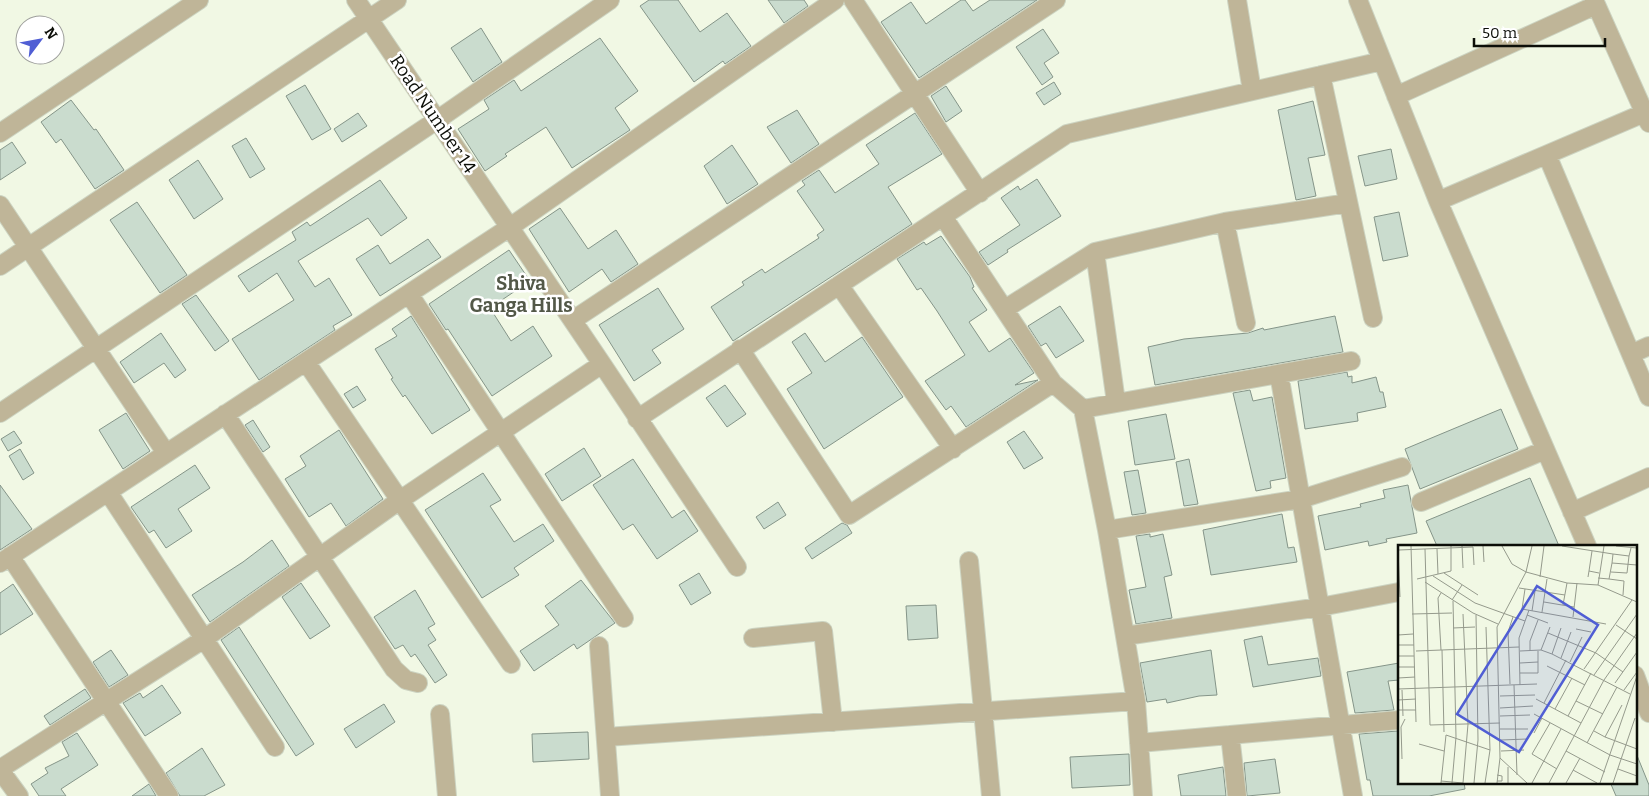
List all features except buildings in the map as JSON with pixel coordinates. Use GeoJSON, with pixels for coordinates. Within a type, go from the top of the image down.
{"type":"FeatureCollection","features":[{"type":"Feature","properties":{"kind":"street"},"geometry":{"type":"LineString","coordinates":[[0,133],[199,0]]}},
{"type":"Feature","properties":{"kind":"street","name":"Road Number 14"},"geometry":{"type":"LineString","coordinates":[[356,0],[573,320],[736,568]]}},
{"type":"Feature","properties":{"kind":"street"},"geometry":{"type":"LineString","coordinates":[[0,266],[397,0]]}},
{"type":"Feature","properties":{"kind":"street"},"geometry":{"type":"LineString","coordinates":[[0,413],[437,120],[610,0]]}},
{"type":"Feature","properties":{"kind":"street"},"geometry":{"type":"LineString","coordinates":[[169,796],[106,700],[5,559],[510,227],[835,0]]}},
{"type":"Feature","properties":{"kind":"street"},"geometry":{"type":"LineString","coordinates":[[854,0],[980,193]]}},
{"type":"Feature","properties":{"kind":"street"},"geometry":{"type":"LineString","coordinates":[[573,320],[1056,0]]}},
{"type":"Feature","properties":{"kind":"street"},"geometry":{"type":"LineString","coordinates":[[1237,0],[1252,91]]}},
{"type":"Feature","properties":{"kind":"street"},"geometry":{"type":"LineString","coordinates":[[1358,0],[1438,201],[1587,545]]}},
{"type":"Feature","properties":{"kind":"street"},"geometry":{"type":"LineString","coordinates":[[1396,96],[1595,3],[1648,116],[1547,155],[1438,201]]}},
{"type":"Feature","properties":{"kind":"street"},"geometry":{"type":"LineString","coordinates":[[637,419],[740,349],[944,218],[1067,134],[1382,61]]}},
{"type":"Feature","properties":{"kind":"street"},"geometry":{"type":"LineString","coordinates":[[1321,75],[1373,318]]}},
{"type":"Feature","properties":{"kind":"street"},"geometry":{"type":"LineString","coordinates":[[1547,155],[1649,397]]}},
{"type":"Feature","properties":{"kind":"street"},"geometry":{"type":"LineString","coordinates":[[1005,309],[1096,252],[1225,222],[1348,203]]}},
{"type":"Feature","properties":{"kind":"street"},"geometry":{"type":"LineString","coordinates":[[0,205],[166,453]]}},
{"type":"Feature","properties":{"kind":"street"},"geometry":{"type":"LineString","coordinates":[[944,218],[1053,383],[1083,409],[1107,530],[1136,701],[1143,796]]}},
{"type":"Feature","properties":{"kind":"street"},"geometry":{"type":"LineString","coordinates":[[1225,222],[1246,323]]}},
{"type":"Feature","properties":{"kind":"street"},"geometry":{"type":"LineString","coordinates":[[1096,252],[1116,402]]}},
{"type":"Feature","properties":{"kind":"street"},"geometry":{"type":"LineString","coordinates":[[839,285],[953,449]]}},
{"type":"Feature","properties":{"kind":"street"},"geometry":{"type":"LineString","coordinates":[[409,294],[624,618]]}},
{"type":"Feature","properties":{"kind":"street"},"geometry":{"type":"LineString","coordinates":[[1631,354],[1649,346]]}},
{"type":"Feature","properties":{"kind":"street"},"geometry":{"type":"LineString","coordinates":[[740,349],[849,515],[1053,383]]}},
{"type":"Feature","properties":{"kind":"street"},"geometry":{"type":"LineString","coordinates":[[1083,409],[1351,361]]}},
{"type":"Feature","properties":{"kind":"street"},"geometry":{"type":"LineString","coordinates":[[306,362],[511,664]]}},
{"type":"Feature","properties":{"kind":"street"},"geometry":{"type":"LineString","coordinates":[[19,796],[0,770],[106,700],[204,639],[400,500],[602,364]]}},
{"type":"Feature","properties":{"kind":"street"},"geometry":{"type":"LineString","coordinates":[[1279,374],[1353,796]]}},
{"type":"Feature","properties":{"kind":"street"},"geometry":{"type":"LineString","coordinates":[[225,414],[394,670],[406,680],[418,683]]}},
{"type":"Feature","properties":{"kind":"street"},"geometry":{"type":"LineString","coordinates":[[1421,502],[1545,450]]}},
{"type":"Feature","properties":{"kind":"street"},"geometry":{"type":"LineString","coordinates":[[1107,530],[1301,499],[1402,467]]}},
{"type":"Feature","properties":{"kind":"street"},"geometry":{"type":"LineString","coordinates":[[1572,512],[1649,477]]}},
{"type":"Feature","properties":{"kind":"street"},"geometry":{"type":"LineString","coordinates":[[108,492],[275,747]]}},
{"type":"Feature","properties":{"kind":"street"},"geometry":{"type":"LineString","coordinates":[[969,561],[991,796]]}},
{"type":"Feature","properties":{"kind":"street"},"geometry":{"type":"LineString","coordinates":[[1125,636],[1320,607],[1398,592]]}},
{"type":"Feature","properties":{"kind":"street"},"geometry":{"type":"LineString","coordinates":[[753,638],[822,631],[833,722]]}},
{"type":"Feature","properties":{"kind":"street"},"geometry":{"type":"LineString","coordinates":[[599,646],[610,796]]}},
{"type":"Feature","properties":{"kind":"street"},"geometry":{"type":"LineString","coordinates":[[1636,678],[1649,713]]}},
{"type":"Feature","properties":{"kind":"street"},"geometry":{"type":"LineString","coordinates":[[606,737],[1136,701]]}},
{"type":"Feature","properties":{"kind":"street"},"geometry":{"type":"LineString","coordinates":[[440,714],[447,796]]}},
{"type":"Feature","properties":{"kind":"street"},"geometry":{"type":"LineString","coordinates":[[1139,743],[1340,727],[1398,720]]}},
{"type":"Feature","properties":{"kind":"street"},"geometry":{"type":"LineString","coordinates":[[1230,735],[1237,796]]}},
{"type":"Feature","properties":{"kind":"district","name":"Shiva Ganga Hills"},"geometry":{"type":"Point","coordinates":[521,294]}}]}
